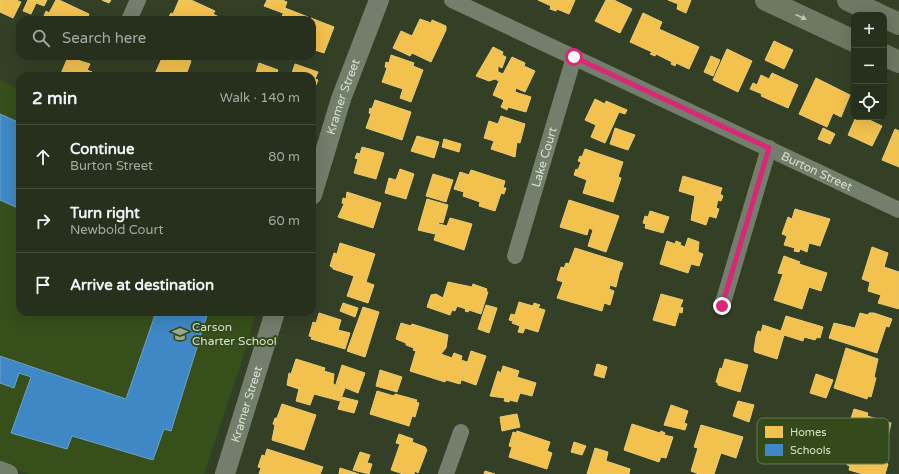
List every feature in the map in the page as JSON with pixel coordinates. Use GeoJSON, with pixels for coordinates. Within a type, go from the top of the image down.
{"type":"FeatureCollection","features":[{"type":"Feature","properties":{"kind":"main road"},"geometry":{"type":"LineString","coordinates":[[766,0],[851,40]]}},
{"type":"Feature","properties":{"kind":"main road"},"geometry":{"type":"LineString","coordinates":[[848,0],[874,12]]}},
{"type":"Feature","properties":{"kind":"main road"},"geometry":{"type":"LineString","coordinates":[[887,18],[899,24]]}},
{"type":"Feature","properties":{"kind":"main road"},"geometry":{"type":"LineString","coordinates":[[887,57],[899,62]]}},
{"type":"Feature","properties":{"kind":"street"},"geometry":{"type":"LineString","coordinates":[[131,16],[138,0]]}},
{"type":"Feature","properties":{"kind":"street","name":"Kramer Street"},"geometry":{"type":"LineString","coordinates":[[316,182],[341,99],[378,0]]}},
{"type":"Feature","properties":{"kind":"street","name":"Burton Street"},"geometry":{"type":"LineString","coordinates":[[452,0],[899,210]]}},
{"type":"Feature","properties":{"kind":"street","name":"Lake Court"},"geometry":{"type":"LineString","coordinates":[[515,256],[574,57]]}},
{"type":"Feature","properties":{"kind":"street"},"geometry":{"type":"LineString","coordinates":[[722,306],[769,148]]}},
{"type":"Feature","properties":{"kind":"street","name":"Kramer Street"},"geometry":{"type":"LineString","coordinates":[[224,474],[274,316]]}},
{"type":"Feature","properties":{"kind":"street"},"geometry":{"type":"LineString","coordinates":[[446,474],[461,432]]}},
{"type":"Feature","properties":{"kind":"street"},"geometry":{"type":"LineString","coordinates":[[0,471],[8,474]]}},
{"type":"Feature","properties":{"kind":"shaded area"},"geometry":{"type":"Polygon","coordinates":[[[0,80],[16,88],[16,316],[255,316],[241,364],[204,474],[29,474],[0,464],[0,80]]]}},
{"type":"Feature","properties":{"kind":"building: Homes"},"geometry":{"type":"Polygon","coordinates":[[[0,0],[16,0],[21,2],[13,18],[0,12],[0,0]]]}},
{"type":"Feature","properties":{"kind":"building: Homes"},"geometry":{"type":"Polygon","coordinates":[[[28,0],[47,0],[44,6],[36,3],[31,14],[23,11],[28,0]]]}},
{"type":"Feature","properties":{"kind":"building: Homes"},"geometry":{"type":"Polygon","coordinates":[[[56,0],[59,0],[89,14],[88,16],[44,16],[46,11],[49,13],[56,0]]]}},
{"type":"Feature","properties":{"kind":"building: Homes"},"geometry":{"type":"Polygon","coordinates":[[[102,0],[111,0],[109,3],[102,0]]]}},
{"type":"Feature","properties":{"kind":"building: Homes"},"geometry":{"type":"Polygon","coordinates":[[[179,0],[191,0],[215,11],[213,14],[217,16],[169,16],[171,13],[173,14],[179,0]]]}},
{"type":"Feature","properties":{"kind":"building: Homes"},"geometry":{"type":"Polygon","coordinates":[[[267,0],[282,0],[287,2],[283,13],[264,6],[267,0]]]}},
{"type":"Feature","properties":{"kind":"building: Homes"},"geometry":{"type":"Polygon","coordinates":[[[538,0],[575,0],[569,14],[557,9],[556,11],[550,9],[551,6],[538,0]]]}},
{"type":"Feature","properties":{"kind":"building: Homes"},"geometry":{"type":"Polygon","coordinates":[[[606,0],[614,0],[632,9],[620,33],[595,21],[606,0]]]}},
{"type":"Feature","properties":{"kind":"building: Homes"},"geometry":{"type":"Polygon","coordinates":[[[668,0],[691,0],[686,13],[677,9],[678,4],[668,0]]]}},
{"type":"Feature","properties":{"kind":"building: Homes"},"geometry":{"type":"Polygon","coordinates":[[[285,8],[305,16],[282,16],[285,8]]]}},
{"type":"Feature","properties":{"kind":"building: Homes"},"geometry":{"type":"Polygon","coordinates":[[[643,13],[662,22],[659,29],[699,47],[689,69],[676,63],[675,66],[671,64],[672,62],[656,54],[655,56],[650,54],[652,52],[630,42],[643,13]]]}},
{"type":"Feature","properties":{"kind":"building: Homes"},"geometry":{"type":"Polygon","coordinates":[[[420,19],[431,23],[432,20],[446,26],[446,30],[431,62],[412,53],[410,56],[393,48],[401,31],[412,36],[420,19]]]}},
{"type":"Feature","properties":{"kind":"building: Homes"},"geometry":{"type":"Polygon","coordinates":[[[316,20],[334,27],[324,53],[316,50],[316,20]]]}},
{"type":"Feature","properties":{"kind":"building: Homes"},"geometry":{"type":"Polygon","coordinates":[[[774,41],[793,50],[784,69],[765,60],[774,41]]]}},
{"type":"Feature","properties":{"kind":"building: Homes"},"geometry":{"type":"Polygon","coordinates":[[[493,47],[503,52],[502,55],[506,57],[502,68],[498,66],[498,72],[503,74],[512,57],[525,63],[524,66],[535,71],[525,92],[516,88],[515,92],[531,97],[526,112],[508,107],[507,110],[501,107],[504,100],[493,95],[499,81],[495,79],[489,81],[476,76],[493,47]]]}},
{"type":"Feature","properties":{"kind":"building: Homes"},"geometry":{"type":"Polygon","coordinates":[[[727,49],[752,61],[738,92],[713,80],[727,49]]]}},
{"type":"Feature","properties":{"kind":"building: Homes"},"geometry":{"type":"Polygon","coordinates":[[[391,55],[414,63],[413,66],[423,70],[411,102],[400,98],[403,89],[382,82],[387,68],[385,67],[386,62],[389,63],[391,55]]]}},
{"type":"Feature","properties":{"kind":"building: Homes"},"geometry":{"type":"Polygon","coordinates":[[[711,56],[720,60],[713,76],[704,72],[711,56]]]}},
{"type":"Feature","properties":{"kind":"building: Homes"},"geometry":{"type":"Polygon","coordinates":[[[67,60],[77,60],[90,64],[87,70],[92,72],[62,72],[67,60]]]}},
{"type":"Feature","properties":{"kind":"building: Homes"},"geometry":{"type":"Polygon","coordinates":[[[161,60],[191,61],[187,72],[156,72],[161,60]]]}},
{"type":"Feature","properties":{"kind":"building: Homes"},"geometry":{"type":"Polygon","coordinates":[[[259,63],[278,70],[277,72],[256,72],[259,63]]]}},
{"type":"Feature","properties":{"kind":"building: Homes"},"geometry":{"type":"Polygon","coordinates":[[[295,64],[318,72],[316,77],[316,72],[292,72],[295,64]]]}},
{"type":"Feature","properties":{"kind":"building: Homes"},"geometry":{"type":"Polygon","coordinates":[[[772,73],[798,85],[788,108],[761,96],[762,94],[750,89],[753,83],[757,85],[761,75],[769,79],[772,73]]]}},
{"type":"Feature","properties":{"kind":"building: Homes"},"geometry":{"type":"Polygon","coordinates":[[[816,78],[850,95],[841,117],[833,113],[827,127],[799,114],[816,78]]]}},
{"type":"Feature","properties":{"kind":"building: Homes"},"geometry":{"type":"Polygon","coordinates":[[[595,99],[605,104],[606,101],[627,110],[625,114],[619,112],[605,143],[591,137],[596,125],[585,120],[595,99]]]}},
{"type":"Feature","properties":{"kind":"building: Homes"},"geometry":{"type":"Polygon","coordinates":[[[375,100],[411,112],[402,140],[366,128],[371,114],[369,113],[370,108],[372,109],[375,100]]]}},
{"type":"Feature","properties":{"kind":"building: Homes"},"geometry":{"type":"Polygon","coordinates":[[[501,116],[525,124],[520,143],[517,142],[515,157],[491,149],[494,141],[484,138],[489,121],[498,124],[501,116]]]}},
{"type":"Feature","properties":{"kind":"building: Homes"},"geometry":{"type":"Polygon","coordinates":[[[855,120],[869,120],[882,126],[872,146],[848,135],[855,120]]]}},
{"type":"Feature","properties":{"kind":"building: Homes"},"geometry":{"type":"Polygon","coordinates":[[[615,128],[635,135],[628,150],[610,144],[615,128]]]}},
{"type":"Feature","properties":{"kind":"building: Homes"},"geometry":{"type":"Polygon","coordinates":[[[823,128],[835,134],[830,144],[818,139],[823,128]]]}},
{"type":"Feature","properties":{"kind":"building: Homes"},"geometry":{"type":"Polygon","coordinates":[[[895,129],[899,131],[899,167],[882,160],[895,129]]]}},
{"type":"Feature","properties":{"kind":"building: Homes"},"geometry":{"type":"Polygon","coordinates":[[[417,136],[439,142],[434,158],[411,151],[417,136]]]}},
{"type":"Feature","properties":{"kind":"building: Homes"},"geometry":{"type":"Polygon","coordinates":[[[444,139],[461,144],[459,152],[442,147],[444,139]]]}},
{"type":"Feature","properties":{"kind":"building: Homes"},"geometry":{"type":"Polygon","coordinates":[[[362,147],[384,153],[376,179],[354,173],[358,159],[355,158],[357,153],[360,154],[362,147]]]}},
{"type":"Feature","properties":{"kind":"building: Homes"},"geometry":{"type":"Polygon","coordinates":[[[585,149],[623,162],[618,177],[621,178],[613,202],[583,193],[587,180],[574,175],[581,162],[578,161],[580,156],[582,157],[585,149]]]}},
{"type":"Feature","properties":{"kind":"building: Homes"},"geometry":{"type":"Polygon","coordinates":[[[400,169],[414,174],[406,199],[385,193],[389,178],[396,180],[400,169]]]}},
{"type":"Feature","properties":{"kind":"building: Homes"},"geometry":{"type":"Polygon","coordinates":[[[471,170],[505,181],[503,188],[506,188],[504,194],[501,193],[495,211],[479,206],[480,202],[463,196],[464,192],[454,189],[460,172],[469,175],[471,170]]]}},
{"type":"Feature","properties":{"kind":"building: Homes"},"geometry":{"type":"Polygon","coordinates":[[[433,174],[453,180],[446,202],[426,196],[433,174]]]}},
{"type":"Feature","properties":{"kind":"building: Homes"},"geometry":{"type":"Polygon","coordinates":[[[683,176],[722,188],[720,194],[723,196],[721,201],[718,200],[716,208],[719,209],[716,218],[709,216],[706,225],[691,220],[695,196],[679,191],[683,176]]]}},
{"type":"Feature","properties":{"kind":"building: Homes"},"geometry":{"type":"Polygon","coordinates":[[[347,192],[381,203],[373,228],[338,217],[344,204],[342,203],[343,198],[346,199],[347,192]]]}},
{"type":"Feature","properties":{"kind":"building: Homes"},"geometry":{"type":"Polygon","coordinates":[[[427,199],[448,205],[443,223],[439,222],[435,234],[418,230],[427,199]]]}},
{"type":"Feature","properties":{"kind":"building: Homes"},"geometry":{"type":"Polygon","coordinates":[[[569,200],[619,216],[606,252],[588,246],[593,230],[589,228],[587,235],[560,227],[569,200]]]}},
{"type":"Feature","properties":{"kind":"building: Homes"},"geometry":{"type":"Polygon","coordinates":[[[795,209],[830,219],[820,246],[809,243],[807,252],[800,249],[799,252],[794,251],[795,248],[784,245],[787,236],[782,234],[788,217],[792,219],[795,209]]]}},
{"type":"Feature","properties":{"kind":"building: Homes"},"geometry":{"type":"Polygon","coordinates":[[[650,211],[669,217],[663,233],[645,228],[646,224],[643,223],[645,216],[648,217],[650,211]]]}},
{"type":"Feature","properties":{"kind":"building: Homes"},"geometry":{"type":"Polygon","coordinates":[[[450,218],[472,224],[464,250],[434,240],[439,224],[447,226],[450,218]]]}},
{"type":"Feature","properties":{"kind":"building: Homes"},"geometry":{"type":"Polygon","coordinates":[[[688,238],[699,242],[698,252],[703,254],[699,266],[691,264],[688,273],[660,264],[667,241],[675,244],[676,241],[685,247],[688,238]]]}},
{"type":"Feature","properties":{"kind":"building: Homes"},"geometry":{"type":"Polygon","coordinates":[[[340,243],[375,254],[366,282],[374,285],[368,303],[347,296],[354,276],[333,269],[330,266],[334,253],[337,254],[340,243]]]}},
{"type":"Feature","properties":{"kind":"building: Homes"},"geometry":{"type":"Polygon","coordinates":[[[872,247],[888,253],[884,267],[899,272],[899,309],[878,303],[881,295],[868,291],[870,282],[862,279],[872,247]]]}},
{"type":"Feature","properties":{"kind":"building: Homes"},"geometry":{"type":"Polygon","coordinates":[[[575,248],[623,263],[621,270],[607,266],[620,270],[616,287],[610,285],[609,289],[614,291],[610,305],[604,303],[602,311],[557,298],[563,282],[557,280],[561,267],[564,268],[566,263],[569,264],[575,248]]]}},
{"type":"Feature","properties":{"kind":"building: Homes"},"geometry":{"type":"Polygon","coordinates":[[[784,256],[800,262],[799,264],[827,273],[821,291],[809,287],[802,309],[774,300],[783,274],[778,273],[784,256]]]}},
{"type":"Feature","properties":{"kind":"building: Homes"},"geometry":{"type":"Polygon","coordinates":[[[448,282],[472,287],[473,284],[487,289],[486,292],[488,292],[481,314],[469,310],[468,312],[465,311],[466,309],[457,306],[455,311],[452,310],[450,315],[427,307],[431,295],[436,294],[443,298],[448,282]]]}},
{"type":"Feature","properties":{"kind":"building: Homes"},"geometry":{"type":"Polygon","coordinates":[[[661,294],[683,300],[680,307],[683,308],[682,313],[679,312],[675,326],[653,320],[661,294]]]}},
{"type":"Feature","properties":{"kind":"building: Homes"},"geometry":{"type":"Polygon","coordinates":[[[519,302],[533,306],[534,303],[540,305],[538,308],[545,310],[538,332],[525,328],[523,333],[518,332],[520,326],[509,320],[511,314],[515,315],[519,302]]]}},
{"type":"Feature","properties":{"kind":"building: Homes"},"geometry":{"type":"Polygon","coordinates":[[[343,303],[358,308],[355,317],[340,311],[343,303]]]}},
{"type":"Feature","properties":{"kind":"building: Homes"},"geometry":{"type":"Polygon","coordinates":[[[486,305],[497,308],[489,333],[478,329],[486,305]]]}},
{"type":"Feature","properties":{"kind":"building: Homes"},"geometry":{"type":"Polygon","coordinates":[[[363,307],[379,312],[365,357],[347,351],[363,307]]]}},
{"type":"Feature","properties":{"kind":"building: Homes"},"geometry":{"type":"Polygon","coordinates":[[[319,313],[341,320],[338,330],[350,333],[345,349],[311,339],[312,337],[309,336],[313,322],[316,323],[319,313]]]}},
{"type":"Feature","properties":{"kind":"building: Homes"},"geometry":{"type":"Polygon","coordinates":[[[860,313],[868,315],[869,313],[874,313],[892,319],[889,327],[886,326],[877,353],[829,338],[834,323],[855,328],[860,313]]]}},
{"type":"Feature","properties":{"kind":"building: Homes"},"geometry":{"type":"Polygon","coordinates":[[[786,316],[823,327],[820,338],[817,337],[815,340],[804,337],[803,341],[784,335],[777,359],[755,352],[756,337],[758,331],[761,332],[763,325],[781,331],[786,316]]]}},
{"type":"Feature","properties":{"kind":"building: Homes"},"geometry":{"type":"Polygon","coordinates":[[[401,323],[411,326],[412,324],[448,335],[446,348],[441,354],[452,358],[454,353],[462,356],[461,360],[467,362],[460,384],[446,380],[445,382],[410,371],[416,351],[413,350],[414,348],[406,345],[406,343],[396,339],[401,323]]]}},
{"type":"Feature","properties":{"kind":"building: Homes"},"geometry":{"type":"Polygon","coordinates":[[[846,348],[878,359],[874,377],[876,378],[871,397],[868,396],[867,399],[834,388],[846,348]]]}},
{"type":"Feature","properties":{"kind":"building: Homes"},"geometry":{"type":"Polygon","coordinates":[[[471,351],[486,356],[476,385],[462,380],[471,351]]]}},
{"type":"Feature","properties":{"kind":"building: Homes"},"geometry":{"type":"Polygon","coordinates":[[[296,359],[325,368],[324,371],[334,374],[333,384],[345,388],[340,401],[314,394],[310,405],[296,401],[299,389],[287,385],[289,373],[291,374],[296,359]]]}},
{"type":"Feature","properties":{"kind":"building: Homes"},"geometry":{"type":"Polygon","coordinates":[[[725,359],[748,365],[740,392],[718,385],[716,382],[720,368],[722,369],[725,359]]]}},
{"type":"Feature","properties":{"kind":"building: Homes"},"geometry":{"type":"Polygon","coordinates":[[[597,364],[607,367],[604,378],[594,375],[597,364]]]}},
{"type":"Feature","properties":{"kind":"building: Homes"},"geometry":{"type":"Polygon","coordinates":[[[342,365],[365,373],[358,393],[336,384],[342,365]]]}},
{"type":"Feature","properties":{"kind":"building: Homes"},"geometry":{"type":"Polygon","coordinates":[[[503,366],[519,371],[517,377],[536,383],[532,396],[520,393],[517,402],[510,400],[509,402],[504,401],[505,398],[490,396],[498,371],[501,373],[503,366]]]}},
{"type":"Feature","properties":{"kind":"building: Homes"},"geometry":{"type":"Polygon","coordinates":[[[380,370],[402,377],[397,392],[376,386],[380,370]]]}},
{"type":"Feature","properties":{"kind":"building: Homes"},"geometry":{"type":"Polygon","coordinates":[[[816,374],[833,380],[826,398],[810,393],[816,374]]]}},
{"type":"Feature","properties":{"kind":"building: Homes"},"geometry":{"type":"Polygon","coordinates":[[[377,391],[417,400],[416,402],[419,403],[415,417],[412,416],[409,426],[370,414],[377,391]]]}},
{"type":"Feature","properties":{"kind":"building: Homes"},"geometry":{"type":"Polygon","coordinates":[[[342,397],[358,401],[354,413],[338,409],[342,397]]]}},
{"type":"Feature","properties":{"kind":"building: Homes"},"geometry":{"type":"Polygon","coordinates":[[[738,401],[754,405],[749,422],[733,416],[738,401]]]}},
{"type":"Feature","properties":{"kind":"building: Homes"},"geometry":{"type":"Polygon","coordinates":[[[282,404],[316,415],[304,450],[272,440],[275,425],[273,424],[282,404]]]}},
{"type":"Feature","properties":{"kind":"building: Homes"},"geometry":{"type":"Polygon","coordinates":[[[671,405],[688,411],[684,423],[687,424],[685,430],[664,425],[671,405]]]}},
{"type":"Feature","properties":{"kind":"building: Homes"},"geometry":{"type":"Polygon","coordinates":[[[854,409],[868,413],[867,416],[874,418],[851,418],[854,409]]]}},
{"type":"Feature","properties":{"kind":"building: Homes"},"geometry":{"type":"Polygon","coordinates":[[[517,414],[520,427],[502,431],[500,417],[517,414]]]}},
{"type":"Feature","properties":{"kind":"building: Homes"},"geometry":{"type":"Polygon","coordinates":[[[632,424],[660,433],[661,431],[665,433],[664,435],[673,437],[666,458],[661,457],[659,462],[624,450],[632,424]]]}},
{"type":"Feature","properties":{"kind":"building: Homes"},"geometry":{"type":"Polygon","coordinates":[[[701,425],[743,437],[736,458],[721,453],[714,474],[699,474],[691,471],[698,448],[694,447],[701,425]]]}},
{"type":"Feature","properties":{"kind":"building: Homes"},"geometry":{"type":"Polygon","coordinates":[[[517,431],[550,442],[547,451],[552,453],[547,469],[509,457],[512,447],[509,446],[513,432],[516,433],[517,431]]]}},
{"type":"Feature","properties":{"kind":"building: Homes"},"geometry":{"type":"Polygon","coordinates":[[[399,434],[413,439],[412,442],[425,447],[427,450],[418,473],[415,471],[414,474],[403,474],[391,470],[400,444],[396,443],[399,434]]]}},
{"type":"Feature","properties":{"kind":"building: Homes"},"geometry":{"type":"Polygon","coordinates":[[[574,442],[586,446],[582,455],[571,452],[574,442]]]}},
{"type":"Feature","properties":{"kind":"building: Homes"},"geometry":{"type":"Polygon","coordinates":[[[595,448],[608,452],[606,461],[630,469],[629,474],[587,474],[595,448]]]}},
{"type":"Feature","properties":{"kind":"building: Homes"},"geometry":{"type":"Polygon","coordinates":[[[267,449],[323,467],[320,474],[259,474],[261,468],[258,467],[262,455],[265,456],[267,449]]]}},
{"type":"Feature","properties":{"kind":"building: Homes"},"geometry":{"type":"Polygon","coordinates":[[[360,452],[370,455],[367,463],[372,464],[369,474],[353,470],[360,452]]]}},
{"type":"Feature","properties":{"kind":"building: Homes"},"geometry":{"type":"Polygon","coordinates":[[[888,464],[885,474],[863,474],[849,470],[850,466],[847,465],[888,464]]]}},
{"type":"Feature","properties":{"kind":"building: Homes"},"geometry":{"type":"Polygon","coordinates":[[[340,468],[359,474],[339,474],[340,468]]]}},
{"type":"Feature","properties":{"kind":"building: Homes"},"geometry":{"type":"Polygon","coordinates":[[[485,471],[495,474],[484,474],[485,471]]]}},
{"type":"Feature","properties":{"kind":"building: Schools"},"geometry":{"type":"Polygon","coordinates":[[[0,114],[16,121],[16,207],[0,200],[0,114]]]}},
{"type":"Feature","properties":{"kind":"building: Schools"},"geometry":{"type":"Polygon","coordinates":[[[155,316],[207,316],[171,431],[164,429],[153,460],[72,436],[67,449],[11,433],[31,377],[19,373],[14,388],[0,383],[0,356],[126,399],[155,316]]]}},
{"type":"Feature","properties":{"kind":"place","name":"Carson Charter School"},"geometry":{"type":"Point","coordinates":[180,334]}},
{"type":"Feature","properties":{"kind":"route"},"geometry":{"type":"LineString","coordinates":[[574,57],[769,148],[722,306]]}}]}
